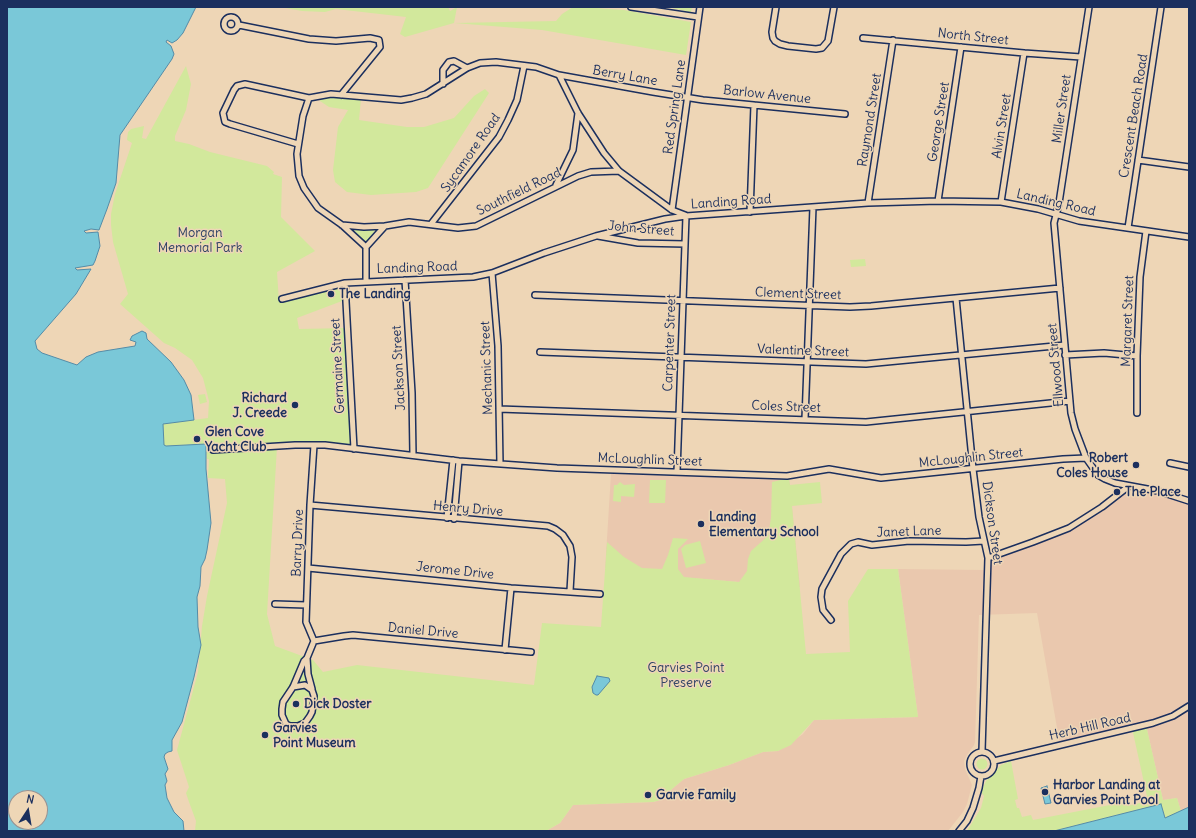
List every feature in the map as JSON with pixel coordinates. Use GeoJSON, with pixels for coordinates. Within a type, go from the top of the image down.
{"type":"FeatureCollection","features":[{"type":"Feature","properties":{"kind":"street"},"geometry":{"type":"LineString","coordinates":[[631,7],[698,18]]}},
{"type":"Feature","properties":{"kind":"street","name":"Red Spring Lane"},"geometry":{"type":"LineString","coordinates":[[672,210],[700,7]]}},
{"type":"Feature","properties":{"kind":"street"},"geometry":{"type":"LineString","coordinates":[[776,7],[772,32],[775,41],[788,46],[816,49],[822,48],[826,45],[830,34],[834,7]]}},
{"type":"Feature","properties":{"kind":"street","name":"Miller Street"},"geometry":{"type":"LineString","coordinates":[[1057,215],[1089,7]]}},
{"type":"Feature","properties":{"kind":"street","name":"Crescent Beach Road"},"geometry":{"type":"LineString","coordinates":[[1128,228],[1161,7]]}},
{"type":"Feature","properties":{"kind":"street"},"geometry":{"type":"LineString","coordinates":[[239,25],[309,39],[336,41],[370,38],[379,40],[380,47],[341,95]]}},
{"type":"Feature","properties":{"kind":"street","name":"North Street"},"geometry":{"type":"LineString","coordinates":[[863,38],[1024,54],[1081,57]]}},
{"type":"Feature","properties":{"kind":"street","name":"Raymond Street"},"geometry":{"type":"LineString","coordinates":[[868,203],[893,40]]}},
{"type":"Feature","properties":{"kind":"street","name":"George Street"},"geometry":{"type":"LineString","coordinates":[[938,201],[961,47]]}},
{"type":"Feature","properties":{"kind":"street","name":"Alvin Street"},"geometry":{"type":"LineString","coordinates":[[1001,202],[1024,54]]}},
{"type":"Feature","properties":{"kind":"street"},"geometry":{"type":"LineString","coordinates":[[443,84],[443,70],[448,62],[454,61],[467,68]]}},
{"type":"Feature","properties":{"kind":"street","name":"Berry Lane"},"geometry":{"type":"LineString","coordinates":[[309,98],[325,95],[341,95],[401,100],[412,98],[426,94],[467,68],[487,62],[496,62],[536,67],[559,75],[688,98]]}},
{"type":"Feature","properties":{"kind":"street","name":"Sycamore Road"},"geometry":{"type":"LineString","coordinates":[[431,224],[499,137],[517,100],[524,66]]}},
{"type":"Feature","properties":{"kind":"street"},"geometry":{"type":"LineString","coordinates":[[559,75],[578,113],[604,153],[618,171],[672,210],[686,216]]}},
{"type":"Feature","properties":{"kind":"street"},"geometry":{"type":"LineString","coordinates":[[298,144],[230,124],[224,120],[223,113],[237,86],[242,84],[309,98],[303,116],[298,144],[297,167],[304,188],[318,208],[342,225],[366,247]]}},
{"type":"Feature","properties":{"kind":"street","name":"Barlow Avenue"},"geometry":{"type":"LineString","coordinates":[[688,98],[844,114]]}},
{"type":"Feature","properties":{"kind":"street"},"geometry":{"type":"LineString","coordinates":[[750,212],[754,105]]}},
{"type":"Feature","properties":{"kind":"street"},"geometry":{"type":"LineString","coordinates":[[556,186],[574,150],[578,113]]}},
{"type":"Feature","properties":{"kind":"street"},"geometry":{"type":"LineString","coordinates":[[1138,160],[1189,167]]}},
{"type":"Feature","properties":{"kind":"street","name":"Southfield Road"},"geometry":{"type":"LineString","coordinates":[[342,225],[364,227],[385,226],[402,222],[458,228],[476,226],[578,176],[591,172],[618,171]]}},
{"type":"Feature","properties":{"kind":"street","name":"Landing Road"},"geometry":{"type":"LineString","coordinates":[[282,299],[345,282],[456,279],[473,277],[492,273],[544,253],[596,236],[666,219],[686,216],[868,203],[938,201],[1001,202],[1021,205],[1079,221],[1189,237]]}},
{"type":"Feature","properties":{"kind":"street"},"geometry":{"type":"LineString","coordinates":[[805,419],[813,207]]}},
{"type":"Feature","properties":{"kind":"street","name":"Ellwood Street"},"geometry":{"type":"LineString","coordinates":[[1057,215],[1054,223],[1065,356],[1071,413],[1075,429],[1086,458],[1098,475],[1115,483],[1129,486]]}},
{"type":"Feature","properties":{"kind":"street","name":"Carpenter Street"},"geometry":{"type":"LineString","coordinates":[[677,472],[686,216]]}},
{"type":"Feature","properties":{"kind":"street"},"geometry":{"type":"LineString","coordinates":[[366,281],[366,247],[385,226]]}},
{"type":"Feature","properties":{"kind":"street","name":"Margaret Street"},"geometry":{"type":"LineString","coordinates":[[1137,413],[1137,356],[1140,277],[1146,231]]}},
{"type":"Feature","properties":{"kind":"street","name":"John Street"},"geometry":{"type":"LineString","coordinates":[[596,236],[638,243],[685,244]]}},
{"type":"Feature","properties":{"kind":"street","name":"Mechanic Street"},"geometry":{"type":"LineString","coordinates":[[492,273],[498,346],[500,464]]}},
{"type":"Feature","properties":{"kind":"street","name":"Jackson Street"},"geometry":{"type":"LineString","coordinates":[[405,280],[412,393],[413,455]]}},
{"type":"Feature","properties":{"kind":"street","name":"Germaine Street"},"geometry":{"type":"LineString","coordinates":[[345,282],[354,449]]}},
{"type":"Feature","properties":{"kind":"street","name":"Clement Street"},"geometry":{"type":"LineString","coordinates":[[535,295],[871,306],[1060,288]]}},
{"type":"Feature","properties":{"kind":"street","name":"Dickson Street"},"geometry":{"type":"LineString","coordinates":[[956,298],[973,469],[979,517],[988,558],[982,752]]}},
{"type":"Feature","properties":{"kind":"street","name":"Valentine Street"},"geometry":{"type":"LineString","coordinates":[[540,352],[866,364],[1065,345]]}},
{"type":"Feature","properties":{"kind":"street"},"geometry":{"type":"LineString","coordinates":[[1065,356],[1104,353],[1137,356]]}},
{"type":"Feature","properties":{"kind":"street","name":"Coles Street"},"geometry":{"type":"LineString","coordinates":[[500,409],[876,422],[1070,401]]}},
{"type":"Feature","properties":{"kind":"street","name":"McLoughlin Street"},"geometry":{"type":"LineString","coordinates":[[213,450],[314,445],[456,460],[557,468],[787,476],[828,469],[881,478],[1063,459],[1086,458]]}},
{"type":"Feature","properties":{"kind":"street","name":"Barry Drive"},"geometry":{"type":"LineString","coordinates":[[314,445],[306,605],[306,622],[314,641]]}},
{"type":"Feature","properties":{"kind":"street"},"geometry":{"type":"LineString","coordinates":[[447,518],[456,460]]}},
{"type":"Feature","properties":{"kind":"street"},"geometry":{"type":"LineString","coordinates":[[454,519],[456,460]]}},
{"type":"Feature","properties":{"kind":"street"},"geometry":{"type":"LineString","coordinates":[[1170,463],[1189,467]]}},
{"type":"Feature","properties":{"kind":"street"},"geometry":{"type":"LineString","coordinates":[[988,558],[1069,528],[1102,507],[1129,486],[1158,491],[1189,501]]}},
{"type":"Feature","properties":{"kind":"street","name":"Henry Drive"},"geometry":{"type":"LineString","coordinates":[[310,505],[454,519],[548,526],[563,535],[567,540],[571,551],[570,591]]}},
{"type":"Feature","properties":{"kind":"street","name":"Janet Lane"},"geometry":{"type":"LineString","coordinates":[[831,620],[823,610],[821,602],[822,589],[841,554],[850,544],[858,542],[872,545],[909,541],[966,542],[984,540]]}},
{"type":"Feature","properties":{"kind":"street","name":"Jerome Drive"},"geometry":{"type":"LineString","coordinates":[[308,568],[510,588],[600,594]]}},
{"type":"Feature","properties":{"kind":"street"},"geometry":{"type":"LineString","coordinates":[[505,650],[510,588]]}},
{"type":"Feature","properties":{"kind":"street"},"geometry":{"type":"LineString","coordinates":[[275,604],[306,605]]}},
{"type":"Feature","properties":{"kind":"street","name":"Daniel Drive"},"geometry":{"type":"LineString","coordinates":[[314,641],[353,635],[531,652]]}},
{"type":"Feature","properties":{"kind":"street"},"geometry":{"type":"LineString","coordinates":[[307,658],[308,674],[314,700],[310,716],[305,723],[298,726],[286,724],[282,715],[284,702],[293,687],[304,660],[307,658],[314,641]]}},
{"type":"Feature","properties":{"kind":"street"},"geometry":{"type":"LineString","coordinates":[[293,687],[305,685],[312,690]]}},
{"type":"Feature","properties":{"kind":"street","name":"Herb Hill Road"},"geometry":{"type":"LineString","coordinates":[[994,760],[1153,723],[1173,716],[1189,706]]}},
{"type":"Feature","properties":{"kind":"street"},"geometry":{"type":"LineString","coordinates":[[982,752],[989,754],[994,760],[991,773],[988,775],[981,776],[973,773],[969,766],[974,754],[982,752]]}},
{"type":"Feature","properties":{"kind":"street"},"geometry":{"type":"LineString","coordinates":[[959,831],[971,816],[981,776]]}},
{"type":"Feature","properties":{"kind":"shaded area","name":"Landing Elementary School"},"geometry":{"type":"Polygon","coordinates":[[[611,474],[789,478],[800,587],[605,571],[611,474]]]}},
{"type":"Feature","properties":{"kind":"shaded area"},"geometry":{"type":"Polygon","coordinates":[[[1130,488],[1158,492],[1189,502],[1189,807],[1181,811],[1177,798],[1163,800],[1146,725],[1060,745],[1037,613],[979,615],[975,742],[964,761],[965,769],[972,785],[967,804],[963,812],[948,831],[546,831],[560,823],[573,805],[653,802],[661,800],[684,779],[729,765],[763,752],[778,751],[803,734],[814,720],[918,717],[898,569],[985,570],[984,560],[1069,529],[1130,488]]]}},
{"type":"Feature","properties":{"kind":"green space"},"geometry":{"type":"Polygon","coordinates":[[[280,7],[448,7],[450,11],[457,7],[454,23],[405,37],[400,34],[406,17],[336,9],[325,12],[302,11],[280,7]]]}},
{"type":"Feature","properties":{"kind":"green space"},"geometry":{"type":"Polygon","coordinates":[[[573,7],[624,10],[691,22],[686,55],[542,30],[454,23],[556,21],[562,14],[573,7]]]}},
{"type":"Feature","properties":{"kind":"green space"},"geometry":{"type":"Polygon","coordinates":[[[667,7],[692,7],[691,12],[667,7]]]}},
{"type":"Feature","properties":{"kind":"green space","name":"Garvies Point Preserve"},"geometry":{"type":"Polygon","coordinates":[[[186,66],[191,84],[186,110],[175,136],[175,141],[189,144],[210,152],[267,166],[274,172],[273,174],[282,177],[281,217],[315,251],[277,272],[279,302],[339,287],[342,301],[297,318],[299,329],[347,328],[353,448],[325,444],[277,447],[267,614],[275,646],[313,660],[323,672],[357,665],[534,685],[542,623],[601,627],[607,542],[624,557],[642,568],[662,569],[673,538],[688,539],[678,549],[678,569],[684,577],[739,582],[747,571],[748,559],[751,551],[768,536],[771,518],[772,482],[789,478],[790,485],[820,482],[822,503],[792,506],[806,654],[850,652],[848,601],[868,569],[898,569],[918,717],[814,720],[791,745],[778,751],[763,752],[729,765],[684,779],[661,800],[653,802],[573,805],[560,823],[546,831],[195,831],[196,821],[186,793],[189,787],[177,750],[198,672],[202,626],[207,596],[227,503],[225,479],[208,478],[209,459],[207,459],[206,444],[164,446],[163,424],[208,418],[209,401],[203,378],[192,360],[175,348],[164,343],[120,304],[128,294],[113,242],[111,225],[111,214],[115,194],[132,143],[127,140],[128,132],[131,129],[144,126],[142,138],[146,139],[186,66]]]}},
{"type":"Feature","properties":{"kind":"green space"},"geometry":{"type":"Polygon","coordinates":[[[485,89],[489,93],[428,188],[416,192],[371,195],[347,192],[335,182],[333,170],[338,127],[348,110],[329,107],[320,101],[320,98],[339,96],[361,99],[359,120],[407,127],[424,127],[454,118],[474,96],[485,89]]]}},
{"type":"Feature","properties":{"kind":"green space"},"geometry":{"type":"Polygon","coordinates":[[[352,228],[365,230],[376,229],[366,243],[352,228]]]}},
{"type":"Feature","properties":{"kind":"green space"},"geometry":{"type":"Polygon","coordinates":[[[865,259],[866,266],[851,267],[850,260],[865,259]]]}},
{"type":"Feature","properties":{"kind":"green space"},"geometry":{"type":"Polygon","coordinates":[[[205,394],[207,402],[200,404],[198,395],[205,394]]]}},
{"type":"Feature","properties":{"kind":"green space"},"geometry":{"type":"Polygon","coordinates":[[[650,480],[666,480],[665,503],[649,503],[650,480]]]}},
{"type":"Feature","properties":{"kind":"green space"},"geometry":{"type":"Polygon","coordinates":[[[620,482],[624,485],[635,484],[634,497],[621,496],[621,502],[613,501],[614,485],[617,485],[620,482]]]}},
{"type":"Feature","properties":{"kind":"green space"},"geometry":{"type":"Polygon","coordinates":[[[700,541],[706,563],[686,568],[681,549],[685,545],[700,541]]]}},
{"type":"Feature","properties":{"kind":"green space"},"geometry":{"type":"Polygon","coordinates":[[[1146,725],[1163,800],[1177,798],[1181,811],[1165,818],[1161,804],[1054,831],[967,831],[981,808],[984,796],[981,792],[986,781],[1001,765],[1011,761],[1018,799],[1015,800],[1022,817],[1031,815],[1033,820],[1125,802],[1127,806],[1148,801],[1132,728],[1146,725]]]}},
{"type":"Feature","properties":{"kind":"green space"},"geometry":{"type":"Polygon","coordinates":[[[982,758],[986,760],[988,764],[986,768],[982,770],[978,768],[976,764],[978,760],[982,758]]]}},
{"type":"Feature","properties":{"kind":"water"},"geometry":{"type":"Polygon","coordinates":[[[7,7],[196,7],[183,33],[177,40],[172,43],[167,40],[166,42],[171,46],[174,54],[172,59],[120,135],[116,183],[107,209],[99,230],[91,229],[84,231],[86,233],[98,232],[100,246],[95,261],[93,265],[75,268],[77,270],[91,269],[76,294],[35,341],[37,349],[42,353],[77,365],[86,357],[98,352],[135,346],[136,342],[130,340],[132,336],[142,331],[146,333],[147,339],[171,362],[184,380],[191,395],[194,420],[163,424],[164,445],[206,444],[206,469],[211,523],[205,559],[201,567],[200,586],[197,597],[198,627],[201,645],[182,722],[172,740],[172,751],[165,754],[164,757],[168,769],[165,774],[167,781],[165,785],[167,798],[174,812],[183,821],[184,831],[7,831],[7,7]]]}},
{"type":"Feature","properties":{"kind":"water"},"geometry":{"type":"Polygon","coordinates":[[[597,676],[609,678],[610,681],[598,695],[596,695],[593,693],[592,687],[597,676]]]}},
{"type":"Feature","properties":{"kind":"water","name":"Harbor Landing at Garvies Point Pool"},"geometry":{"type":"Polygon","coordinates":[[[1047,786],[1051,803],[1045,804],[1041,788],[1047,786]]]}},
{"type":"Feature","properties":{"kind":"water"},"geometry":{"type":"Polygon","coordinates":[[[1161,804],[1165,818],[1189,807],[1189,831],[1054,831],[1161,804]]]}},
{"type":"Feature","properties":{"kind":"place","name":"The Landing"},"geometry":{"type":"Point","coordinates":[331,294]}},
{"type":"Feature","properties":{"kind":"place","name":"Richard J. Creede"},"geometry":{"type":"Point","coordinates":[295,405]}},
{"type":"Feature","properties":{"kind":"place","name":"Glen Cove Yacht Club"},"geometry":{"type":"Point","coordinates":[197,439]}},
{"type":"Feature","properties":{"kind":"place","name":"Robert Coles House"},"geometry":{"type":"Point","coordinates":[1136,465]}},
{"type":"Feature","properties":{"kind":"place","name":"The Place"},"geometry":{"type":"Point","coordinates":[1117,492]}},
{"type":"Feature","properties":{"kind":"place","name":"Landing Elementary School"},"geometry":{"type":"Point","coordinates":[701,524]}},
{"type":"Feature","properties":{"kind":"place","name":"Dick Doster"},"geometry":{"type":"Point","coordinates":[296,704]}},
{"type":"Feature","properties":{"kind":"place","name":"Garvies Point Museum"},"geometry":{"type":"Point","coordinates":[265,735]}},
{"type":"Feature","properties":{"kind":"place","name":"Harbor Landing at Garvies Point Pool"},"geometry":{"type":"Point","coordinates":[1045,792]}},
{"type":"Feature","properties":{"kind":"place","name":"Garvie Family"},"geometry":{"type":"Point","coordinates":[648,795]}},
{"type":"Feature","properties":{"kind":"park label","name":"Morgan Memorial Park"},"geometry":{"type":"Point","coordinates":[200,240]}}]}
